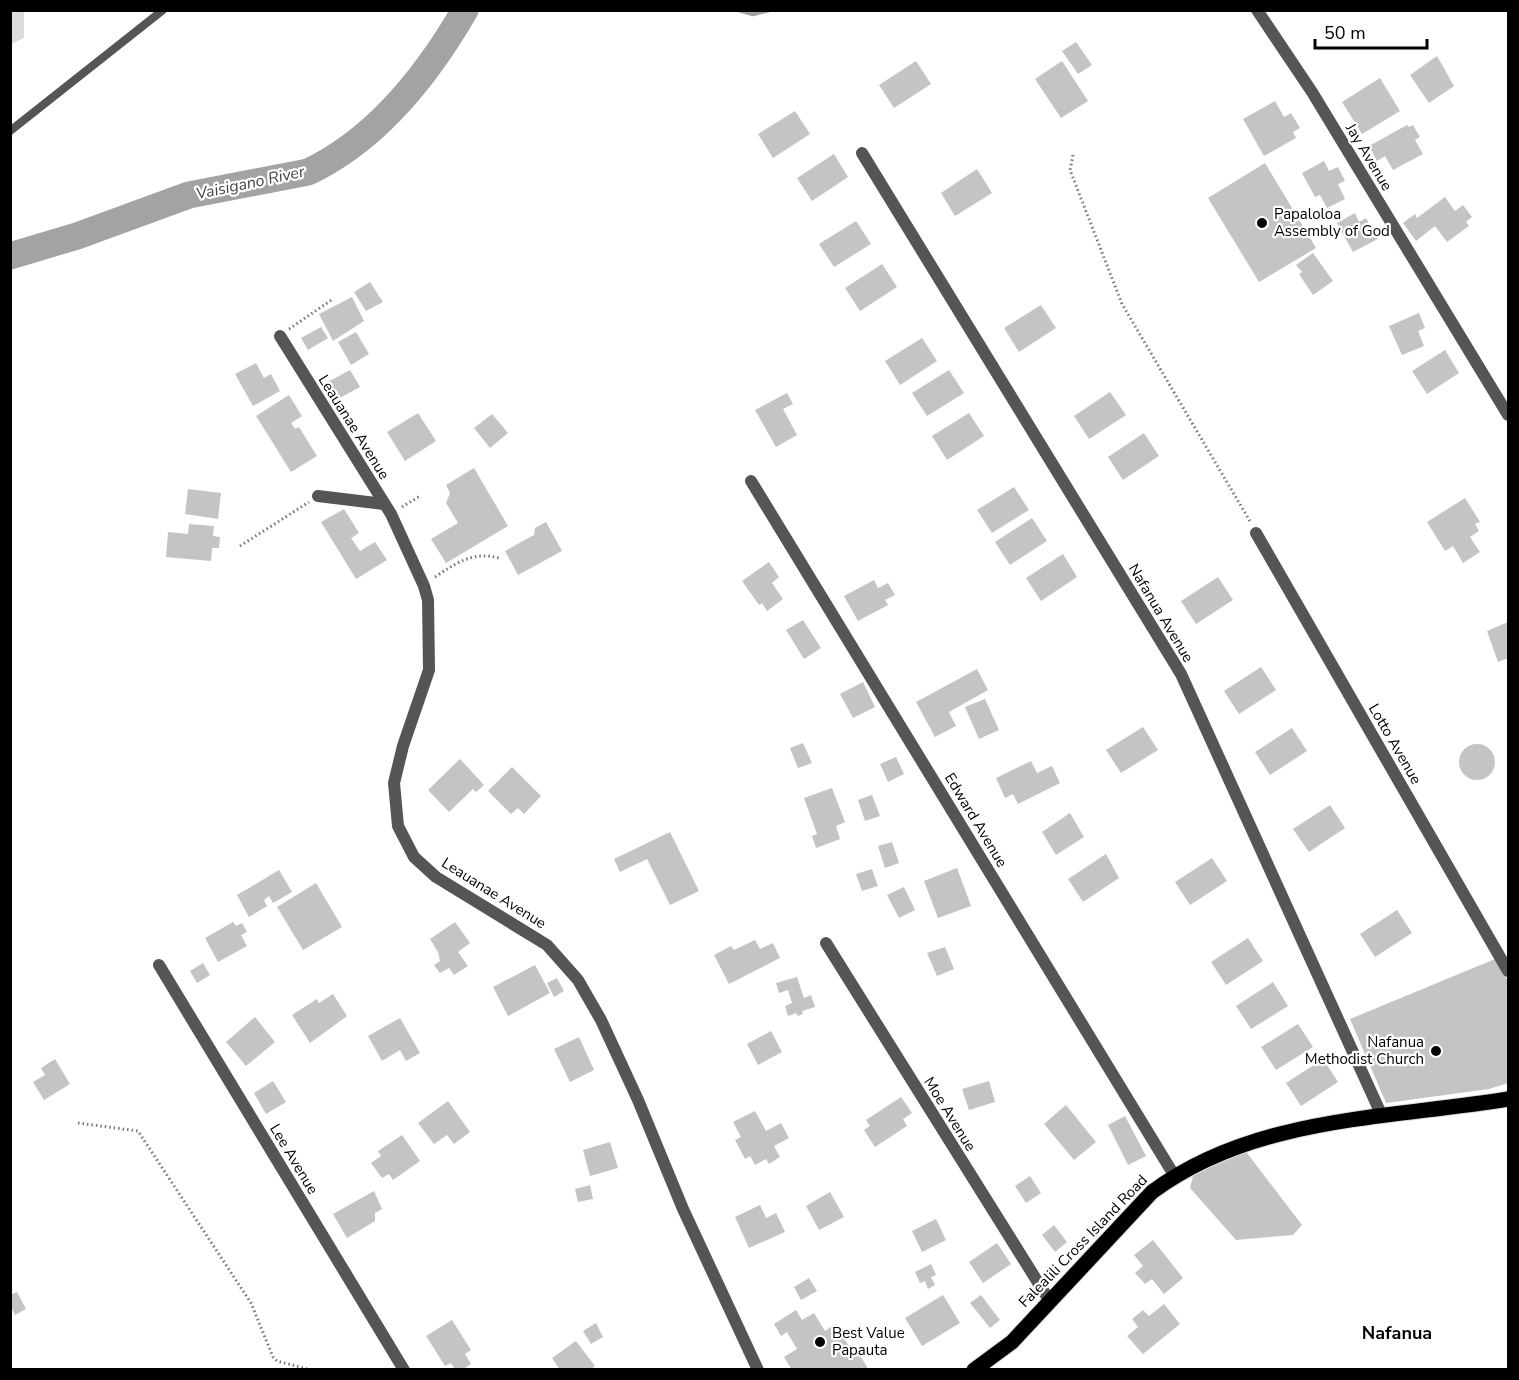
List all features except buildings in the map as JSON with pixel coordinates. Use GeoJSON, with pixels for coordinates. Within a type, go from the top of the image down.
{"type":"FeatureCollection","features":[{"type":"Feature","properties":{"kind":"main road","name":"Falealili Cross Island Road"},"geometry":{"type":"LineString","coordinates":[[974,1370],[1012,1342],[1152,1192],[1174,1175],[1223,1151],[1296,1128],[1509,1099]]}},
{"type":"Feature","properties":{"kind":"street","name":"Jay Avenue"},"geometry":{"type":"LineString","coordinates":[[1257,10],[1312,92],[1509,415]]}},
{"type":"Feature","properties":{"kind":"street","name":"Nafanua Avenue"},"geometry":{"type":"LineString","coordinates":[[862,153],[1181,674],[1382,1116]]}},
{"type":"Feature","properties":{"kind":"street","name":"Leauanae Avenue"},"geometry":{"type":"LineString","coordinates":[[280,336],[387,509],[424,586],[428,600],[429,670],[403,746],[394,783],[398,826],[414,856],[436,877],[547,945],[578,980],[601,1020],[629,1080],[683,1209],[758,1370]]}},
{"type":"Feature","properties":{"kind":"street","name":"Edward Avenue"},"geometry":{"type":"LineString","coordinates":[[752,481],[1174,1175]]}},
{"type":"Feature","properties":{"kind":"street"},"geometry":{"type":"LineString","coordinates":[[318,496],[387,509]]}},
{"type":"Feature","properties":{"kind":"street","name":"Lotto Avenue"},"geometry":{"type":"LineString","coordinates":[[1256,533],[1509,971]]}},
{"type":"Feature","properties":{"kind":"street","name":"Moe Avenue"},"geometry":{"type":"LineString","coordinates":[[826,943],[1049,1300]]}},
{"type":"Feature","properties":{"kind":"street","name":"Lee Avenue"},"geometry":{"type":"LineString","coordinates":[[159,965],[404,1370]]}},
{"type":"Feature","properties":{"kind":"lane"},"geometry":{"type":"LineString","coordinates":[[10,131],[163,10]]}},
{"type":"Feature","properties":{"kind":"path"},"geometry":{"type":"LineString","coordinates":[[1073,155],[1070,170],[1122,304],[1256,533]]}},
{"type":"Feature","properties":{"kind":"path"},"geometry":{"type":"LineString","coordinates":[[280,336],[333,299]]}},
{"type":"Feature","properties":{"kind":"path"},"geometry":{"type":"LineString","coordinates":[[240,546],[318,496]]}},
{"type":"Feature","properties":{"kind":"path"},"geometry":{"type":"LineString","coordinates":[[387,509],[420,496]]}},
{"type":"Feature","properties":{"kind":"path"},"geometry":{"type":"LineString","coordinates":[[424,586],[468,557],[485,554],[499,558]]}},
{"type":"Feature","properties":{"kind":"path"},"geometry":{"type":"LineString","coordinates":[[78,1123],[138,1131],[251,1304],[273,1357],[278,1361],[311,1370]]}},
{"type":"Feature","properties":{"kind":"shaded area"},"geometry":{"type":"Polygon","coordinates":[[[10,11],[24,11],[24,38],[11,44],[10,11]]]}},
{"type":"Feature","properties":{"kind":"waterway","name":"Vaisigano River"},"geometry":{"type":"LineString","coordinates":[[10,256],[77,236],[189,195],[308,172],[333,158],[378,124],[417,81],[465,10]]}},
{"type":"Feature","properties":{"kind":"waterway"},"geometry":{"type":"LineString","coordinates":[[739,10],[753,14],[769,10]]}},
{"type":"Feature","properties":{"kind":"place","name":"Papaloloa Assembly of God"},"geometry":{"type":"Point","coordinates":[1262,223]}},
{"type":"Feature","properties":{"kind":"place","name":"Nafanua Methodist Church"},"geometry":{"type":"Point","coordinates":[1436,1051]}},
{"type":"Feature","properties":{"kind":"place","name":"Best Value Papauta"},"geometry":{"type":"Point","coordinates":[820,1342]}},
{"type":"Feature","properties":{"kind":"district","name":"Nafanua"},"geometry":{"type":"Point","coordinates":[1397,1333]}}]}
